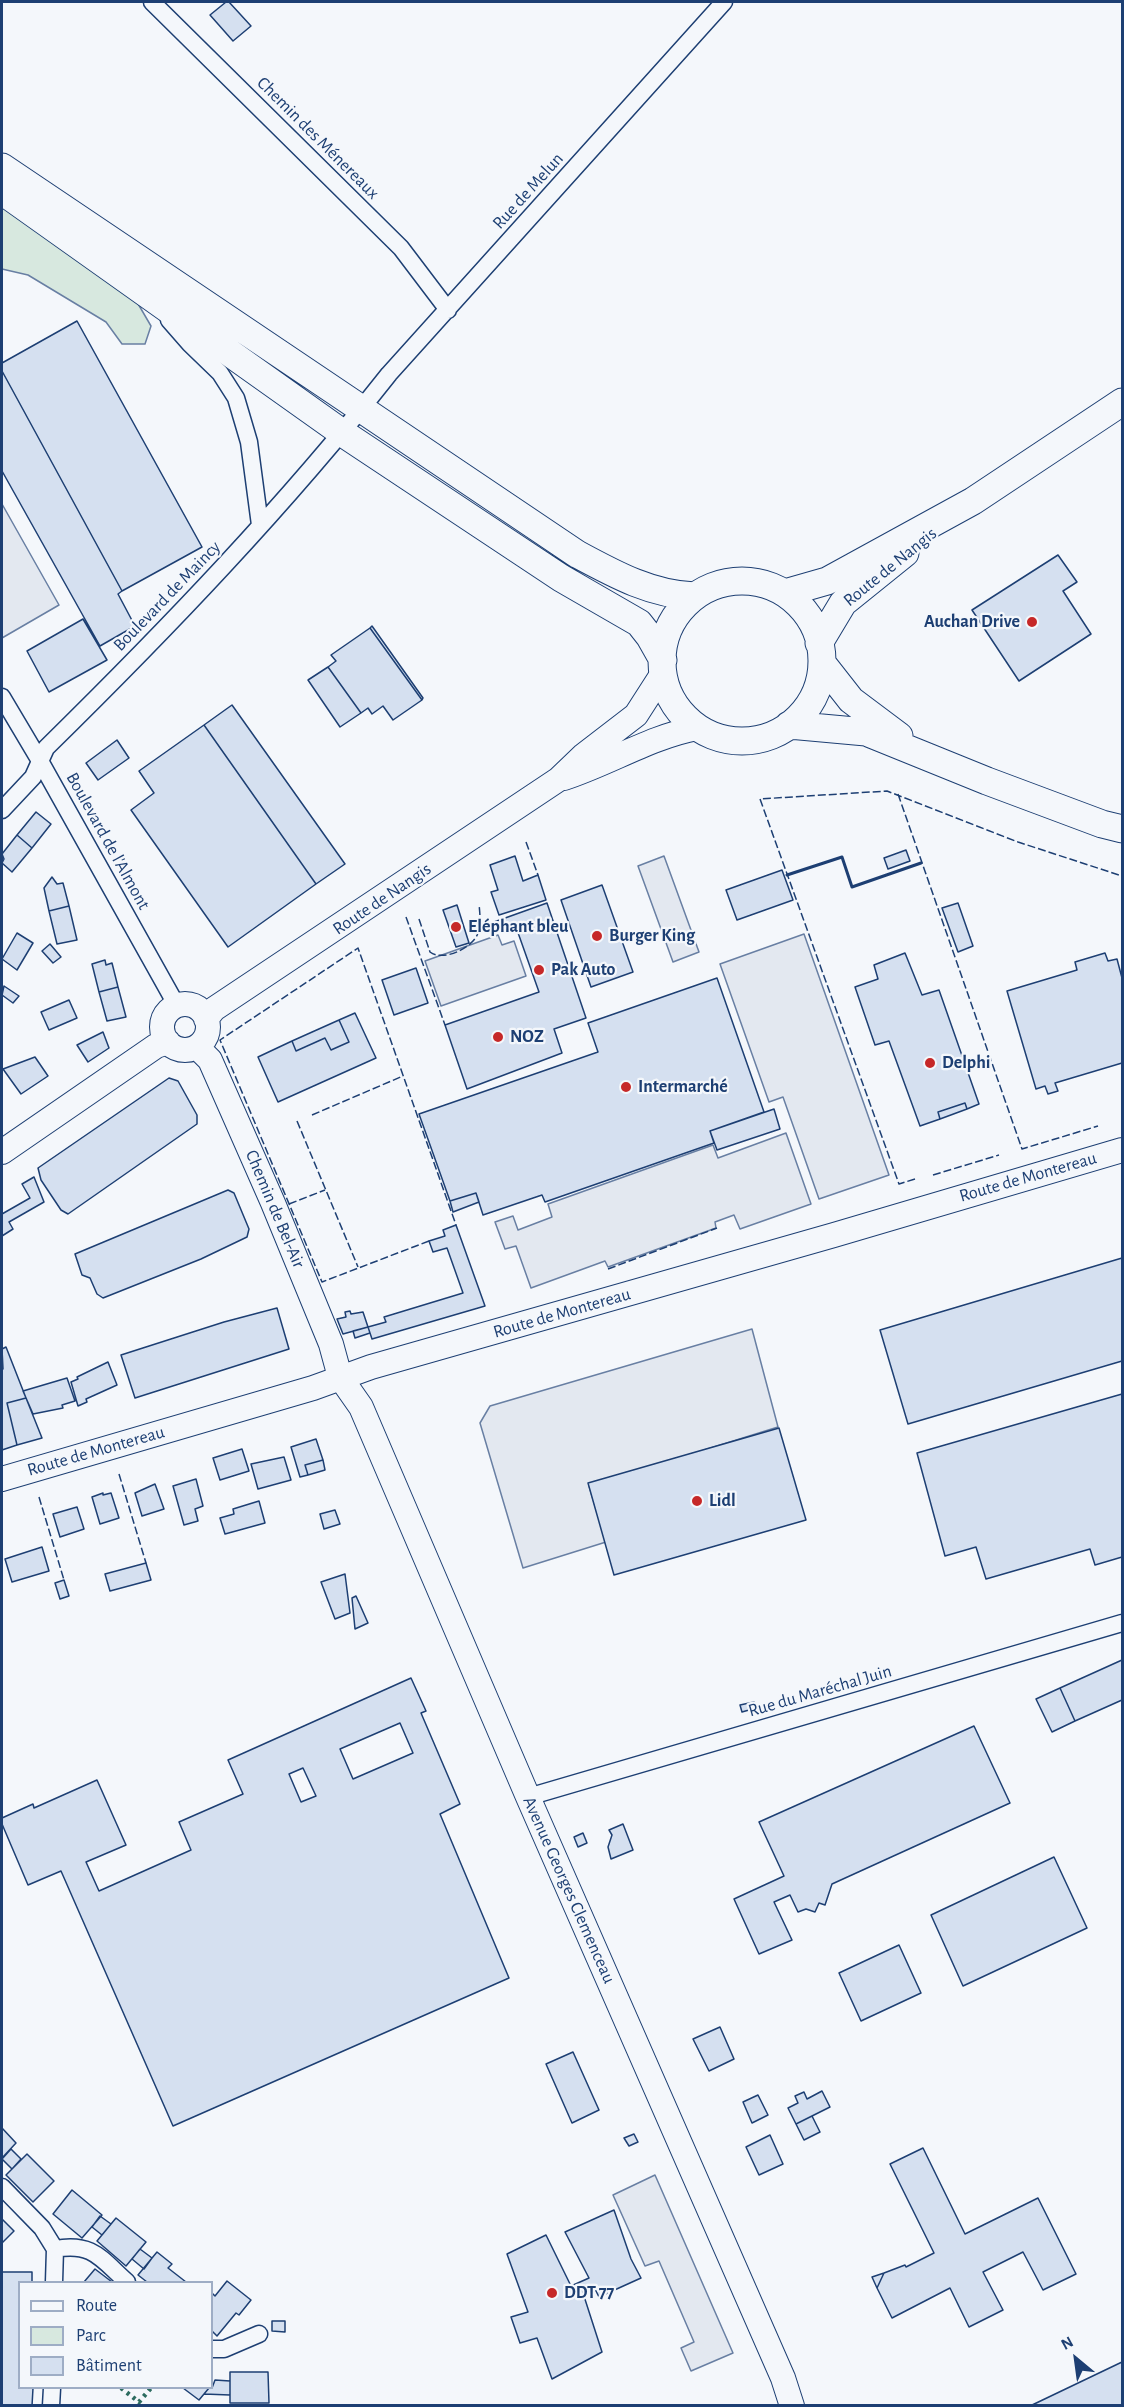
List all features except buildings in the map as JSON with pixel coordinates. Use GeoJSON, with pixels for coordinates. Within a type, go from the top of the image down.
{"type":"FeatureCollection","features":[{"type":"Feature","properties":{"kind":"main road"},"geometry":{"type":"LineString","coordinates":[[2,167],[577,554],[609,571],[663,593],[695,596]]}},
{"type":"Feature","properties":{"kind":"main road"},"geometry":{"type":"LineString","coordinates":[[2,191],[341,432],[561,578],[639,623],[650,637],[663,667],[670,695],[681,713],[697,728],[713,736],[734,741],[749,741],[766,737],[789,725],[804,712],[812,699],[819,682],[821,653]]}},
{"type":"Feature","properties":{"kind":"main road","name":"Route de Nangis"},"geometry":{"type":"LineString","coordinates":[[821,653],[843,603],[973,501],[1122,402]]}},
{"type":"Feature","properties":{"kind":"main road","name":"Route de Nangis"},"geometry":{"type":"LineString","coordinates":[[785,593],[827,581],[973,501]]}},
{"type":"Feature","properties":{"kind":"main road"},"geometry":{"type":"LineString","coordinates":[[663,667],[664,641],[669,626],[685,604],[695,596],[713,586],[748,580],[767,585],[785,593],[812,623],[821,653],[850,700],[919,752]]}},
{"type":"Feature","properties":{"kind":"main road","name":"Route de Nangis"},"geometry":{"type":"LineString","coordinates":[[206,1019],[214,1009],[559,779],[584,755],[636,715],[663,667]]}},
{"type":"Feature","properties":{"kind":"main road"},"geometry":{"type":"LineString","coordinates":[[789,725],[866,732],[997,785],[1102,824],[1122,829]]}},
{"type":"Feature","properties":{"kind":"main road","name":"Route de Nangis"},"geometry":{"type":"LineString","coordinates":[[559,779],[596,767],[654,739],[697,728]]}},
{"type":"Feature","properties":{"kind":"main road"},"geometry":{"type":"LineString","coordinates":[[177,1006],[198,1008],[206,1019],[208,1025],[206,1037],[198,1047],[181,1050],[168,1042],[162,1029],[163,1022],[171,1010],[177,1006]]}},
{"type":"Feature","properties":{"kind":"main road"},"geometry":{"type":"LineString","coordinates":[[2,1152],[156,1046],[168,1042]]}},
{"type":"Feature","properties":{"kind":"main road","name":"Chemin de Bel-Air"},"geometry":{"type":"LineString","coordinates":[[198,1047],[210,1060],[273,1203],[334,1350],[340,1377]]}},
{"type":"Feature","properties":{"kind":"main road","name":"Route de Montereau"},"geometry":{"type":"LineString","coordinates":[[2,1479],[313,1388],[340,1377],[1122,1149]]}},
{"type":"Feature","properties":{"kind":"main road","name":"Avenue Georges Clemenceau"},"geometry":{"type":"LineString","coordinates":[[340,1377],[361,1407],[528,1797],[769,2345],[792,2399],[792,2406]]}},
{"type":"Feature","properties":{"kind":"street","name":"Chemin des Ménereaux"},"geometry":{"type":"LineString","coordinates":[[152,2],[401,248],[448,310]]}},
{"type":"Feature","properties":{"kind":"street","name":"Rue de Melun"},"geometry":{"type":"LineString","coordinates":[[362,408],[389,374],[724,2]]}},
{"type":"Feature","properties":{"kind":"street"},"geometry":{"type":"LineString","coordinates":[[147,294],[190,344],[220,373],[237,398],[249,442],[260,525]]}},
{"type":"Feature","properties":{"kind":"street","name":"Boulevard de Maincy"},"geometry":{"type":"LineString","coordinates":[[2,810],[33,777],[46,748],[194,600],[362,408]]}},
{"type":"Feature","properties":{"kind":"street","name":"Boulevard de l'Almont"},"geometry":{"type":"LineString","coordinates":[[2,697],[40,760],[177,1006]]}},
{"type":"Feature","properties":{"kind":"street","name":"Rue du Maréchal Juin"},"geometry":{"type":"LineString","coordinates":[[528,1797],[1122,1623]]}},
{"type":"Feature","properties":{"kind":"street"},"geometry":{"type":"LineString","coordinates":[[2,2187],[42,2228],[55,2249],[54,2281]]}},
{"type":"Feature","properties":{"kind":"street"},"geometry":{"type":"LineString","coordinates":[[55,2249],[78,2246],[89,2250],[125,2281]]}},
{"type":"Feature","properties":{"kind":"street"},"geometry":{"type":"LineString","coordinates":[[213,2349],[224,2349],[259,2334]]}},
{"type":"Feature","properties":{"kind":"street"},"geometry":{"type":"LineString","coordinates":[[51,2406],[52,2389]]}},
{"type":"Feature","properties":{"kind":"green space"},"geometry":{"type":"Polygon","coordinates":[[[2,207],[137,302],[151,326],[145,344],[122,344],[106,322],[28,275],[2,269],[2,207]]]}},
{"type":"Feature","properties":{"kind":"shaded area"},"geometry":{"type":"Polygon","coordinates":[[[2,504],[59,605],[2,638],[2,504]]]}},
{"type":"Feature","properties":{"kind":"shaded area"},"geometry":{"type":"Polygon","coordinates":[[[664,856],[699,952],[673,962],[638,866],[664,856]]]}},
{"type":"Feature","properties":{"kind":"shaded area"},"geometry":{"type":"Polygon","coordinates":[[[804,934],[889,1175],[819,1199],[783,1097],[769,1102],[720,964],[804,934]]]}},
{"type":"Feature","properties":{"kind":"shaded area"},"geometry":{"type":"Polygon","coordinates":[[[498,935],[502,945],[514,941],[526,976],[441,1006],[425,961],[498,935]]]}},
{"type":"Feature","properties":{"kind":"shaded area"},"geometry":{"type":"Polygon","coordinates":[[[786,1133],[811,1204],[740,1229],[734,1215],[715,1222],[716,1228],[608,1267],[605,1261],[531,1288],[516,1246],[505,1249],[495,1222],[513,1216],[518,1230],[552,1217],[548,1204],[713,1145],[718,1158],[786,1133]]]}},
{"type":"Feature","properties":{"kind":"shaded area"},"geometry":{"type":"Polygon","coordinates":[[[752,1329],[778,1427],[589,1486],[606,1542],[523,1568],[480,1423],[490,1406],[752,1329]]]}},
{"type":"Feature","properties":{"kind":"shaded area"},"geometry":{"type":"Polygon","coordinates":[[[655,2175],[733,2353],[691,2371],[681,2348],[694,2342],[659,2261],[645,2266],[613,2195],[655,2175]]]}},
{"type":"Feature","properties":{"kind":"hedge"},"geometry":{"type":"LineString","coordinates":[[122,2389],[139,2402],[150,2389]]}},
{"type":"Feature","properties":{"kind":"fence"},"geometry":{"type":"LineString","coordinates":[[915,1179],[899,1184],[760,799],[887,791],[1018,842],[1122,876]]}},
{"type":"Feature","properties":{"kind":"fence"},"geometry":{"type":"LineString","coordinates":[[898,794],[1022,1149],[1098,1126]]}},
{"type":"Feature","properties":{"kind":"fence"},"geometry":{"type":"LineString","coordinates":[[526,842],[538,875]]}},
{"type":"Feature","properties":{"kind":"fence"},"geometry":{"type":"LineString","coordinates":[[419,919],[430,952],[436,955],[450,954],[464,948],[475,939],[480,926],[479,904]]}},
{"type":"Feature","properties":{"kind":"fence"},"geometry":{"type":"LineString","coordinates":[[406,917],[445,1025]]}},
{"type":"Feature","properties":{"kind":"fence"},"geometry":{"type":"LineString","coordinates":[[429,1241],[322,1282],[220,1040],[358,948],[456,1225]]}},
{"type":"Feature","properties":{"kind":"fence"},"geometry":{"type":"LineString","coordinates":[[312,1115],[403,1076]]}},
{"type":"Feature","properties":{"kind":"fence"},"geometry":{"type":"LineString","coordinates":[[297,1121],[358,1267]]}},
{"type":"Feature","properties":{"kind":"fence"},"geometry":{"type":"LineString","coordinates":[[933,1175],[999,1155]]}},
{"type":"Feature","properties":{"kind":"fence"},"geometry":{"type":"LineString","coordinates":[[289,1204],[325,1190]]}},
{"type":"Feature","properties":{"kind":"fence"},"geometry":{"type":"LineString","coordinates":[[608,1269],[717,1228]]}},
{"type":"Feature","properties":{"kind":"fence"},"geometry":{"type":"LineString","coordinates":[[119,1474],[146,1563]]}},
{"type":"Feature","properties":{"kind":"fence"},"geometry":{"type":"LineString","coordinates":[[39,1497],[64,1580]]}},
{"type":"Feature","properties":{"kind":"wall"},"geometry":{"type":"LineString","coordinates":[[787,875],[842,857],[852,887],[921,863]]}},
{"type":"Feature","properties":{"kind":"place","name":"Auchan Drive"},"geometry":{"type":"Point","coordinates":[1032,622]}},
{"type":"Feature","properties":{"kind":"place","name":"Eléphant bleu"},"geometry":{"type":"Point","coordinates":[456,927]}},
{"type":"Feature","properties":{"kind":"place","name":"Burger King"},"geometry":{"type":"Point","coordinates":[597,936]}},
{"type":"Feature","properties":{"kind":"place","name":"Pak Auto"},"geometry":{"type":"Point","coordinates":[539,970]}},
{"type":"Feature","properties":{"kind":"place","name":"NOZ"},"geometry":{"type":"Point","coordinates":[498,1037]}},
{"type":"Feature","properties":{"kind":"place","name":"Delphi"},"geometry":{"type":"Point","coordinates":[930,1063]}},
{"type":"Feature","properties":{"kind":"place","name":"Intermarché"},"geometry":{"type":"Point","coordinates":[626,1087]}},
{"type":"Feature","properties":{"kind":"place","name":"Lidl"},"geometry":{"type":"Point","coordinates":[697,1501]}},
{"type":"Feature","properties":{"kind":"place","name":"DDT 77"},"geometry":{"type":"Point","coordinates":[552,2293]}}]}
